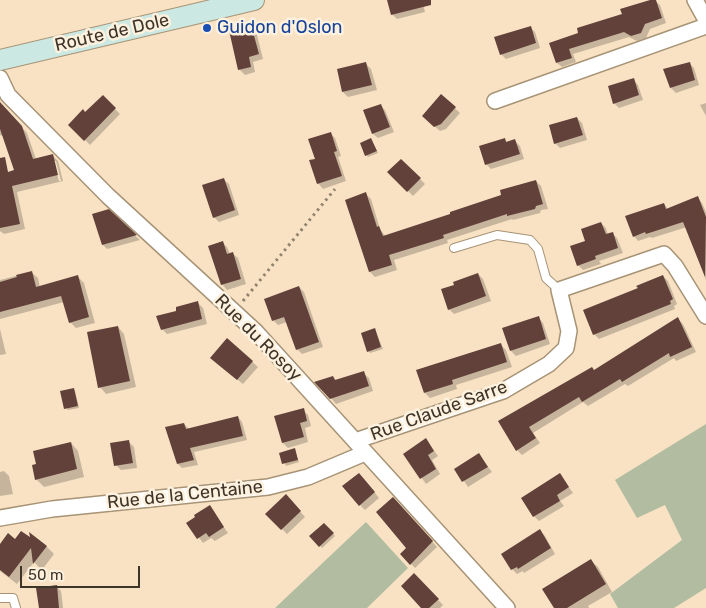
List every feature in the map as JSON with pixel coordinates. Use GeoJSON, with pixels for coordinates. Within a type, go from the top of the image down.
{"type":"FeatureCollection","features":[{"type":"Feature","properties":{"kind":"main road","name":"Route de Dole"},"geometry":{"type":"LineString","coordinates":[[0,60],[254,0]]}},
{"type":"Feature","properties":{"kind":"street"},"geometry":{"type":"LineString","coordinates":[[696,0],[706,20]]}},
{"type":"Feature","properties":{"kind":"street"},"geometry":{"type":"LineString","coordinates":[[495,100],[706,26]]}},
{"type":"Feature","properties":{"kind":"street","name":"Rue du Rosoy"},"geometry":{"type":"LineString","coordinates":[[0,78],[8,95],[108,196],[256,332],[507,608]]}},
{"type":"Feature","properties":{"kind":"street"},"geometry":{"type":"LineString","coordinates":[[559,290],[664,254],[674,266],[706,316]]}},
{"type":"Feature","properties":{"kind":"street","name":"Rue Claude Sarre"},"geometry":{"type":"LineString","coordinates":[[355,441],[502,391],[549,364],[566,348],[569,331],[559,290]]}},
{"type":"Feature","properties":{"kind":"street","name":"Rue de la Centaine"},"geometry":{"type":"LineString","coordinates":[[0,518],[52,510],[268,487],[308,477],[366,453]]}},
{"type":"Feature","properties":{"kind":"lane"},"geometry":{"type":"LineString","coordinates":[[454,248],[497,235],[530,240],[538,249],[546,278],[559,290]]}},
{"type":"Feature","properties":{"kind":"lane"},"geometry":{"type":"LineString","coordinates":[[0,598],[13,598],[16,608]]}},
{"type":"Feature","properties":{"kind":"path"},"geometry":{"type":"LineString","coordinates":[[234,312],[271,269],[334,189]]}},
{"type":"Feature","properties":{"kind":"green space"},"geometry":{"type":"Polygon","coordinates":[[[706,424],[706,588],[674,608],[618,608],[610,594],[682,540],[665,505],[637,518],[615,480],[706,424]]]}},
{"type":"Feature","properties":{"kind":"green space"},"geometry":{"type":"Polygon","coordinates":[[[366,522],[408,568],[367,608],[275,608],[366,522]]]}},
{"type":"Feature","properties":{"kind":"building"},"geometry":{"type":"Polygon","coordinates":[[[387,0],[431,0],[431,5],[391,15],[387,0]]]}},
{"type":"Feature","properties":{"kind":"building"},"geometry":{"type":"Polygon","coordinates":[[[656,0],[662,18],[645,24],[641,33],[631,36],[624,32],[569,49],[572,58],[556,63],[549,43],[578,33],[577,28],[622,14],[620,9],[656,0]]]}},
{"type":"Feature","properties":{"kind":"building"},"geometry":{"type":"Polygon","coordinates":[[[250,21],[259,54],[249,57],[251,67],[238,70],[228,26],[250,21]]]}},
{"type":"Feature","properties":{"kind":"building"},"geometry":{"type":"Polygon","coordinates":[[[531,26],[536,43],[500,55],[494,37],[531,26]]]}},
{"type":"Feature","properties":{"kind":"building"},"geometry":{"type":"Polygon","coordinates":[[[366,62],[372,85],[342,92],[337,69],[366,62]]]}},
{"type":"Feature","properties":{"kind":"building"},"geometry":{"type":"Polygon","coordinates":[[[690,62],[695,80],[670,88],[663,69],[690,62]]]}},
{"type":"Feature","properties":{"kind":"building"},"geometry":{"type":"Polygon","coordinates":[[[634,78],[639,95],[613,104],[608,86],[634,78]]]}},
{"type":"Feature","properties":{"kind":"building"},"geometry":{"type":"Polygon","coordinates":[[[441,94],[456,107],[441,124],[434,127],[422,116],[441,94]]]}},
{"type":"Feature","properties":{"kind":"building"},"geometry":{"type":"Polygon","coordinates":[[[103,95],[116,108],[84,141],[68,125],[83,109],[85,112],[103,95]]]}},
{"type":"Feature","properties":{"kind":"building"},"geometry":{"type":"Polygon","coordinates":[[[0,102],[22,126],[33,159],[53,154],[58,175],[12,186],[20,224],[0,228],[0,158],[5,157],[8,172],[14,170],[0,129],[0,102]]]}},
{"type":"Feature","properties":{"kind":"building"},"geometry":{"type":"Polygon","coordinates":[[[381,104],[390,127],[372,134],[363,110],[381,104]]]}},
{"type":"Feature","properties":{"kind":"building"},"geometry":{"type":"Polygon","coordinates":[[[577,117],[583,135],[554,144],[549,125],[577,117]]]}},
{"type":"Feature","properties":{"kind":"building"},"geometry":{"type":"Polygon","coordinates":[[[331,132],[337,151],[334,152],[342,176],[317,184],[309,160],[315,159],[308,139],[331,132]]]}},
{"type":"Feature","properties":{"kind":"building"},"geometry":{"type":"Polygon","coordinates":[[[371,138],[377,151],[365,156],[360,143],[371,138]]]}},
{"type":"Feature","properties":{"kind":"building"},"geometry":{"type":"Polygon","coordinates":[[[505,138],[506,142],[515,139],[520,154],[485,165],[479,146],[505,138]]]}},
{"type":"Feature","properties":{"kind":"building"},"geometry":{"type":"Polygon","coordinates":[[[401,159],[421,178],[407,192],[387,172],[401,159]]]}},
{"type":"Feature","properties":{"kind":"building"},"geometry":{"type":"Polygon","coordinates":[[[224,178],[235,210],[213,218],[202,185],[224,178]]]}},
{"type":"Feature","properties":{"kind":"building"},"geometry":{"type":"Polygon","coordinates":[[[536,180],[543,204],[536,206],[535,209],[507,216],[507,214],[443,235],[444,238],[389,255],[392,265],[369,272],[345,200],[366,192],[377,227],[379,226],[383,236],[501,195],[500,190],[536,180]]]}},
{"type":"Feature","properties":{"kind":"building"},"geometry":{"type":"Polygon","coordinates":[[[698,196],[706,217],[705,277],[683,222],[633,237],[625,216],[664,203],[666,209],[698,196]]]}},
{"type":"Feature","properties":{"kind":"building"},"geometry":{"type":"Polygon","coordinates":[[[109,209],[137,235],[102,245],[92,214],[109,209]]]}},
{"type":"Feature","properties":{"kind":"building"},"geometry":{"type":"Polygon","coordinates":[[[601,222],[606,234],[613,232],[618,248],[595,256],[596,259],[577,266],[570,246],[585,241],[581,229],[601,222]]]}},
{"type":"Feature","properties":{"kind":"building"},"geometry":{"type":"Polygon","coordinates":[[[223,241],[227,254],[233,252],[241,279],[221,285],[208,246],[223,241]]]}},
{"type":"Feature","properties":{"kind":"building"},"geometry":{"type":"Polygon","coordinates":[[[32,271],[36,287],[78,275],[89,317],[69,323],[61,296],[0,312],[0,282],[32,271]]]}},
{"type":"Feature","properties":{"kind":"building"},"geometry":{"type":"Polygon","coordinates":[[[478,273],[486,296],[448,310],[441,289],[454,285],[453,282],[478,273]]]}},
{"type":"Feature","properties":{"kind":"building"},"geometry":{"type":"Polygon","coordinates":[[[663,275],[673,299],[670,301],[671,304],[593,335],[583,310],[638,288],[636,286],[663,275]]]}},
{"type":"Feature","properties":{"kind":"building"},"geometry":{"type":"Polygon","coordinates":[[[299,286],[319,342],[296,350],[284,317],[272,321],[264,299],[299,286]]]}},
{"type":"Feature","properties":{"kind":"building"},"geometry":{"type":"Polygon","coordinates":[[[198,301],[202,319],[161,330],[156,316],[176,311],[176,307],[198,301]]]}},
{"type":"Feature","properties":{"kind":"building"},"geometry":{"type":"Polygon","coordinates":[[[539,316],[546,339],[510,351],[502,328],[539,316]]]}},
{"type":"Feature","properties":{"kind":"building"},"geometry":{"type":"Polygon","coordinates":[[[678,317],[692,347],[670,357],[669,353],[622,382],[620,379],[582,402],[579,397],[529,427],[536,438],[516,451],[498,421],[592,367],[594,370],[678,317]]]}},
{"type":"Feature","properties":{"kind":"building"},"geometry":{"type":"Polygon","coordinates":[[[118,326],[130,381],[98,388],[87,332],[118,326]]]}},
{"type":"Feature","properties":{"kind":"building"},"geometry":{"type":"Polygon","coordinates":[[[375,328],[381,347],[367,352],[361,333],[375,328]]]}},
{"type":"Feature","properties":{"kind":"building"},"geometry":{"type":"Polygon","coordinates":[[[227,338],[253,361],[237,380],[210,358],[227,338]]]}},
{"type":"Feature","properties":{"kind":"building"},"geometry":{"type":"Polygon","coordinates":[[[501,343],[507,362],[452,380],[453,384],[424,393],[416,370],[501,343]]]}},
{"type":"Feature","properties":{"kind":"building"},"geometry":{"type":"Polygon","coordinates":[[[364,371],[369,386],[330,399],[314,382],[333,376],[335,380],[364,371]]]}},
{"type":"Feature","properties":{"kind":"building"},"geometry":{"type":"Polygon","coordinates":[[[74,388],[78,406],[64,409],[60,391],[74,388]]]}},
{"type":"Feature","properties":{"kind":"building"},"geometry":{"type":"Polygon","coordinates":[[[304,408],[307,421],[300,423],[304,437],[282,443],[274,416],[304,408]]]}},
{"type":"Feature","properties":{"kind":"building"},"geometry":{"type":"Polygon","coordinates":[[[238,416],[243,436],[190,448],[194,460],[177,464],[165,427],[184,423],[186,429],[238,416]]]}},
{"type":"Feature","properties":{"kind":"building"},"geometry":{"type":"Polygon","coordinates":[[[426,438],[434,451],[428,455],[436,469],[420,479],[403,454],[426,438]]]}},
{"type":"Feature","properties":{"kind":"building"},"geometry":{"type":"Polygon","coordinates":[[[129,440],[133,463],[114,466],[110,443],[129,440]]]}},
{"type":"Feature","properties":{"kind":"building"},"geometry":{"type":"Polygon","coordinates":[[[71,442],[77,469],[35,480],[32,465],[36,464],[33,451],[71,442]]]}},
{"type":"Feature","properties":{"kind":"building"},"geometry":{"type":"Polygon","coordinates":[[[295,448],[298,460],[282,464],[279,453],[295,448]]]}},
{"type":"Feature","properties":{"kind":"building"},"geometry":{"type":"Polygon","coordinates":[[[479,453],[488,467],[462,482],[454,469],[479,453]]]}},
{"type":"Feature","properties":{"kind":"building"},"geometry":{"type":"Polygon","coordinates":[[[359,473],[375,492],[359,506],[342,486],[359,473]]]}},
{"type":"Feature","properties":{"kind":"building"},"geometry":{"type":"Polygon","coordinates":[[[560,473],[569,487],[557,495],[560,501],[533,517],[521,498],[560,473]]]}},
{"type":"Feature","properties":{"kind":"building"},"geometry":{"type":"Polygon","coordinates":[[[286,494],[301,511],[281,530],[265,514],[286,494]]]}},
{"type":"Feature","properties":{"kind":"building"},"geometry":{"type":"Polygon","coordinates":[[[393,497],[433,541],[410,565],[400,554],[406,548],[376,512],[393,497]]]}},
{"type":"Feature","properties":{"kind":"building"},"geometry":{"type":"Polygon","coordinates":[[[210,505],[224,527],[209,537],[206,533],[197,539],[186,523],[195,517],[194,515],[210,505]]]}},
{"type":"Feature","properties":{"kind":"building"},"geometry":{"type":"Polygon","coordinates":[[[324,523],[334,533],[319,547],[309,536],[324,523]]]}},
{"type":"Feature","properties":{"kind":"building"},"geometry":{"type":"Polygon","coordinates":[[[540,529],[551,548],[518,569],[517,567],[511,570],[501,554],[540,529]]]}},
{"type":"Feature","properties":{"kind":"building"},"geometry":{"type":"Polygon","coordinates":[[[21,531],[30,537],[29,532],[47,546],[33,564],[31,548],[9,577],[0,570],[0,544],[8,533],[15,539],[21,531]]]}},
{"type":"Feature","properties":{"kind":"building"},"geometry":{"type":"Polygon","coordinates":[[[591,559],[606,584],[567,608],[554,608],[542,589],[591,559]]]}},
{"type":"Feature","properties":{"kind":"building"},"geometry":{"type":"Polygon","coordinates":[[[414,573],[439,599],[429,608],[421,608],[401,586],[414,573]]]}},
{"type":"Feature","properties":{"kind":"building"},"geometry":{"type":"Polygon","coordinates":[[[57,585],[59,608],[39,608],[36,588],[57,585]]]}},
{"type":"Feature","properties":{"kind":"place","name":"Guidon d'Oslon"},"geometry":{"type":"Point","coordinates":[207,28]}}]}
